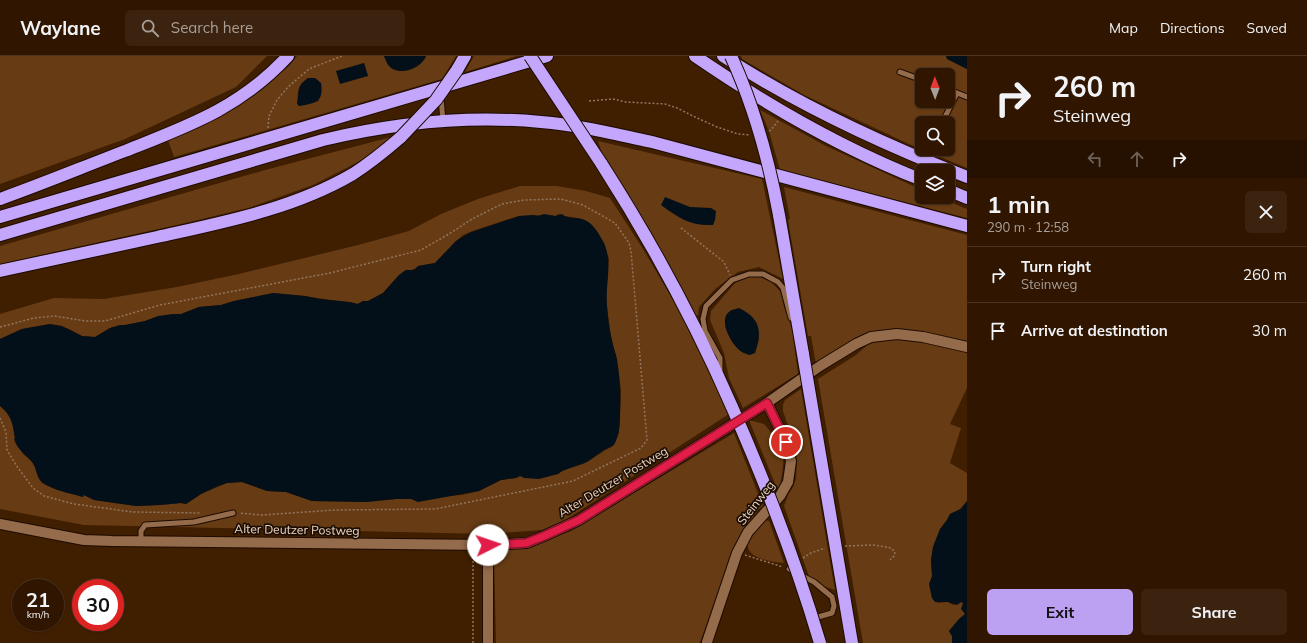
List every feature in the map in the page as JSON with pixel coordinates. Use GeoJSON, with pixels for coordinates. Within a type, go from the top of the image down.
{"type":"FeatureCollection","features":[{"type":"Feature","properties":{"kind":"highway"},"geometry":{"type":"LineString","coordinates":[[0,199],[159,138],[214,113],[257,86],[288,56]]}},
{"type":"Feature","properties":{"kind":"highway"},"geometry":{"type":"LineString","coordinates":[[0,271],[226,221],[283,205],[322,189],[352,174],[383,153],[401,137],[436,100],[466,56]]}},
{"type":"Feature","properties":{"kind":"highway"},"geometry":{"type":"LineString","coordinates":[[530,56],[627,204],[681,299],[721,381],[752,450],[794,562],[820,643]]}},
{"type":"Feature","properties":{"kind":"highway"},"geometry":{"type":"LineString","coordinates":[[0,217],[547,56]]}},
{"type":"Feature","properties":{"kind":"highway"},"geometry":{"type":"LineString","coordinates":[[695,56],[724,76],[784,112],[846,145],[915,177]]}},
{"type":"Feature","properties":{"kind":"highway"},"geometry":{"type":"LineString","coordinates":[[723,56],[817,111],[880,142],[967,177]]}},
{"type":"Feature","properties":{"kind":"highway"},"geometry":{"type":"LineString","coordinates":[[731,56],[752,109],[769,163],[780,215],[852,643]]}},
{"type":"Feature","properties":{"kind":"highway"},"geometry":{"type":"LineString","coordinates":[[0,234],[323,140],[358,132],[443,121],[476,119],[515,120],[574,126],[652,142],[967,226]]}},
{"type":"Feature","properties":{"kind":"highway"},"geometry":{"type":"LineString","coordinates":[[955,193],[967,198]]}},
{"type":"Feature","properties":{"kind":"street","name":"Alter Deutzer Postweg"},"geometry":{"type":"LineString","coordinates":[[0,524],[84,540],[473,545],[526,543],[579,520],[767,403],[820,366],[856,344],[871,337],[897,334],[923,337],[967,347]]}},
{"type":"Feature","properties":{"kind":"street","name":"Steinweg"},"geometry":{"type":"LineString","coordinates":[[707,642],[737,553],[748,532],[780,496],[788,482],[790,460],[786,442],[767,403]]}},
{"type":"Feature","properties":{"kind":"street"},"geometry":{"type":"LineString","coordinates":[[488,545],[488,643]]}},
{"type":"Feature","properties":{"kind":"lane"},"geometry":{"type":"LineString","coordinates":[[900,72],[915,77]]}},
{"type":"Feature","properties":{"kind":"lane"},"geometry":{"type":"LineString","coordinates":[[440,87],[443,121]]}},
{"type":"Feature","properties":{"kind":"lane"},"geometry":{"type":"LineString","coordinates":[[946,116],[957,93],[967,97]]}},
{"type":"Feature","properties":{"kind":"lane"},"geometry":{"type":"LineString","coordinates":[[926,161],[928,156]]}},
{"type":"Feature","properties":{"kind":"lane"},"geometry":{"type":"LineString","coordinates":[[721,381],[720,358],[705,331],[703,318],[706,306],[732,280],[749,274],[763,274],[778,282],[783,288],[791,318],[797,320]]}},
{"type":"Feature","properties":{"kind":"lane"},"geometry":{"type":"LineString","coordinates":[[141,541],[141,531],[145,525],[194,522],[233,513]]}},
{"type":"Feature","properties":{"kind":"lane"},"geometry":{"type":"LineString","coordinates":[[789,568],[814,582],[832,597],[834,606],[832,613],[818,617],[812,625],[813,643]]}},
{"type":"Feature","properties":{"kind":"path"},"geometry":{"type":"LineString","coordinates":[[266,139],[269,116],[277,100],[288,87],[309,69],[342,56]]}},
{"type":"Feature","properties":{"kind":"path"},"geometry":{"type":"LineString","coordinates":[[589,101],[613,99],[626,102],[666,104],[717,127],[738,134],[754,135]]}},
{"type":"Feature","properties":{"kind":"path"},"geometry":{"type":"LineString","coordinates":[[766,133],[772,130],[784,112]]}},
{"type":"Feature","properties":{"kind":"path"},"geometry":{"type":"LineString","coordinates":[[0,327],[34,318],[54,316],[86,321],[105,321],[160,306],[330,273],[421,250],[472,219],[502,204],[524,200],[561,199],[583,205],[615,223],[629,243],[631,251],[647,440],[641,448],[573,481],[435,509],[335,510],[262,515],[233,513]]}},
{"type":"Feature","properties":{"kind":"path"},"geometry":{"type":"LineString","coordinates":[[681,228],[724,262],[732,280]]}},
{"type":"Feature","properties":{"kind":"path"},"geometry":{"type":"LineString","coordinates":[[0,418],[6,432],[7,450],[33,488],[44,496],[74,504],[133,512],[206,513]]}},
{"type":"Feature","properties":{"kind":"path"},"geometry":{"type":"LineString","coordinates":[[473,545],[473,643]]}},
{"type":"Feature","properties":{"kind":"path"},"geometry":{"type":"LineString","coordinates":[[839,546],[874,545],[891,548],[894,552],[894,556],[890,560]]}},
{"type":"Feature","properties":{"kind":"path"},"geometry":{"type":"LineString","coordinates":[[737,553],[789,568],[811,553],[826,548]]}},
{"type":"Feature","properties":{"kind":"shaded area"},"geometry":{"type":"Polygon","coordinates":[[[0,56],[267,56],[236,87],[125,139],[0,184],[0,56]]]}},
{"type":"Feature","properties":{"kind":"shaded area"},"geometry":{"type":"Polygon","coordinates":[[[297,56],[384,56],[393,69],[425,59],[426,56],[456,56],[442,79],[174,157],[168,140],[205,124],[258,90],[289,66],[297,56]],[[364,63],[337,74],[368,76],[364,63]],[[312,78],[300,86],[298,90],[299,106],[319,101],[318,80],[312,78]]]}},
{"type":"Feature","properties":{"kind":"shaded area"},"geometry":{"type":"Polygon","coordinates":[[[384,56],[426,56],[417,67],[397,71],[387,64],[384,56]]]}},
{"type":"Feature","properties":{"kind":"shaded area"},"geometry":{"type":"Polygon","coordinates":[[[474,56],[517,56],[465,72],[474,56]]]}},
{"type":"Feature","properties":{"kind":"shaded area"},"geometry":{"type":"Polygon","coordinates":[[[741,56],[946,56],[947,59],[967,69],[967,168],[938,156],[955,156],[955,116],[915,116],[915,146],[804,95],[742,59],[741,56]]]}},
{"type":"Feature","properties":{"kind":"shaded area"},"geometry":{"type":"Polygon","coordinates":[[[946,56],[967,56],[967,69],[947,59],[946,56]]]}},
{"type":"Feature","properties":{"kind":"shaded area"},"geometry":{"type":"Polygon","coordinates":[[[364,63],[368,76],[340,84],[336,71],[364,63]]]}},
{"type":"Feature","properties":{"kind":"shaded area"},"geometry":{"type":"Polygon","coordinates":[[[308,78],[315,78],[321,83],[322,89],[320,98],[310,104],[299,106],[297,103],[299,89],[308,78]]]}},
{"type":"Feature","properties":{"kind":"shaded area"},"geometry":{"type":"Polygon","coordinates":[[[760,110],[826,146],[915,187],[915,204],[955,204],[967,209],[967,218],[780,170],[769,131],[760,110]]]}},
{"type":"Feature","properties":{"kind":"shaded area"},"geometry":{"type":"Polygon","coordinates":[[[399,135],[364,159],[313,185],[248,208],[0,264],[0,246],[265,170],[399,135]]]}},
{"type":"Feature","properties":{"kind":"shaded area"},"geometry":{"type":"Polygon","coordinates":[[[598,141],[762,179],[783,279],[759,267],[738,272],[715,289],[699,307],[698,315],[695,316],[602,153],[598,141]]]}},
{"type":"Feature","properties":{"kind":"shaded area"},"geometry":{"type":"Polygon","coordinates":[[[520,186],[557,186],[586,191],[610,198],[643,249],[684,319],[729,414],[564,521],[542,530],[488,534],[84,525],[0,509],[0,406],[9,414],[12,420],[15,439],[23,454],[32,461],[42,483],[58,490],[84,495],[94,500],[136,506],[186,504],[201,494],[227,483],[242,482],[267,491],[286,492],[312,501],[366,502],[462,495],[479,491],[501,480],[520,476],[558,474],[587,462],[612,447],[619,433],[621,390],[617,359],[611,338],[607,307],[606,292],[609,259],[604,244],[591,224],[582,219],[559,214],[555,216],[519,216],[463,235],[435,263],[418,266],[412,270],[406,270],[399,275],[383,293],[368,301],[363,301],[357,304],[273,293],[221,305],[199,307],[181,314],[173,314],[110,328],[95,337],[82,336],[69,329],[50,324],[22,329],[0,339],[0,314],[54,298],[104,299],[177,287],[239,274],[409,231],[441,214],[478,199],[520,186]]]}},
{"type":"Feature","properties":{"kind":"shaded area"},"geometry":{"type":"Polygon","coordinates":[[[784,187],[967,235],[967,343],[897,330],[816,364],[811,336],[808,336],[788,220],[790,219],[784,187]]]}},
{"type":"Feature","properties":{"kind":"shaded area"},"geometry":{"type":"Polygon","coordinates":[[[665,197],[690,207],[711,208],[716,211],[713,225],[691,223],[679,217],[661,205],[665,197]]]}},
{"type":"Feature","properties":{"kind":"shaded area"},"geometry":{"type":"Polygon","coordinates":[[[544,214],[555,216],[562,214],[566,217],[580,218],[589,223],[595,229],[604,243],[608,259],[608,319],[617,360],[620,388],[619,427],[614,445],[587,462],[562,471],[558,474],[539,479],[524,478],[520,476],[501,480],[479,491],[418,502],[411,499],[366,502],[312,501],[286,492],[267,491],[242,482],[227,483],[218,486],[201,494],[186,504],[136,506],[94,500],[84,495],[83,497],[60,491],[43,483],[39,478],[33,463],[17,446],[14,439],[14,429],[11,421],[7,413],[0,406],[0,339],[22,329],[50,324],[62,326],[82,336],[95,337],[110,328],[120,325],[145,321],[158,316],[181,314],[199,307],[221,305],[273,293],[358,304],[363,301],[368,301],[383,293],[399,275],[406,270],[412,270],[418,266],[435,263],[456,241],[469,233],[519,216],[538,216],[544,214]]]}},
{"type":"Feature","properties":{"kind":"shaded area"},"geometry":{"type":"Polygon","coordinates":[[[747,277],[760,277],[771,282],[780,291],[792,328],[798,374],[743,408],[729,378],[724,353],[710,320],[711,311],[735,283],[747,277]],[[725,327],[730,339],[735,345],[755,353],[759,340],[759,331],[725,327]]]}},
{"type":"Feature","properties":{"kind":"shaded area"},"geometry":{"type":"Polygon","coordinates":[[[739,308],[752,317],[758,326],[759,338],[755,353],[750,355],[743,353],[737,348],[726,330],[725,319],[727,315],[731,310],[739,308]]]}},
{"type":"Feature","properties":{"kind":"shaded area"},"geometry":{"type":"Polygon","coordinates":[[[896,338],[922,341],[967,352],[967,388],[950,424],[961,428],[950,463],[967,473],[967,501],[960,509],[950,514],[940,529],[933,547],[931,560],[932,576],[930,586],[932,598],[938,603],[948,602],[953,605],[961,602],[963,603],[965,614],[949,631],[952,636],[952,643],[863,643],[818,379],[856,355],[873,340],[896,338]]]}},
{"type":"Feature","properties":{"kind":"shaded area"},"geometry":{"type":"Polygon","coordinates":[[[801,389],[835,590],[811,582],[784,506],[796,479],[797,460],[794,443],[783,411],[783,405],[785,400],[801,389]]]}},
{"type":"Feature","properties":{"kind":"shaded area"},"geometry":{"type":"Polygon","coordinates":[[[749,420],[764,424],[778,443],[783,457],[783,465],[778,491],[749,420]]]}},
{"type":"Feature","properties":{"kind":"shaded area"},"geometry":{"type":"Polygon","coordinates":[[[734,433],[763,506],[758,510],[735,544],[699,643],[496,643],[494,550],[527,546],[571,531],[734,433]]]}},
{"type":"Feature","properties":{"kind":"shaded area"},"geometry":{"type":"Polygon","coordinates":[[[967,501],[967,643],[952,643],[952,636],[949,631],[965,614],[961,609],[963,603],[961,602],[957,605],[948,602],[935,602],[932,598],[929,584],[932,576],[931,560],[933,547],[940,529],[950,514],[961,509],[967,501]]]}},
{"type":"Feature","properties":{"kind":"shaded area"},"geometry":{"type":"Polygon","coordinates":[[[765,520],[769,521],[784,563],[756,557],[748,548],[748,542],[752,534],[765,520]]]}},
{"type":"Feature","properties":{"kind":"route"},"geometry":{"type":"LineString","coordinates":[[488,545],[526,543],[579,520],[767,403],[786,442]]}}]}
